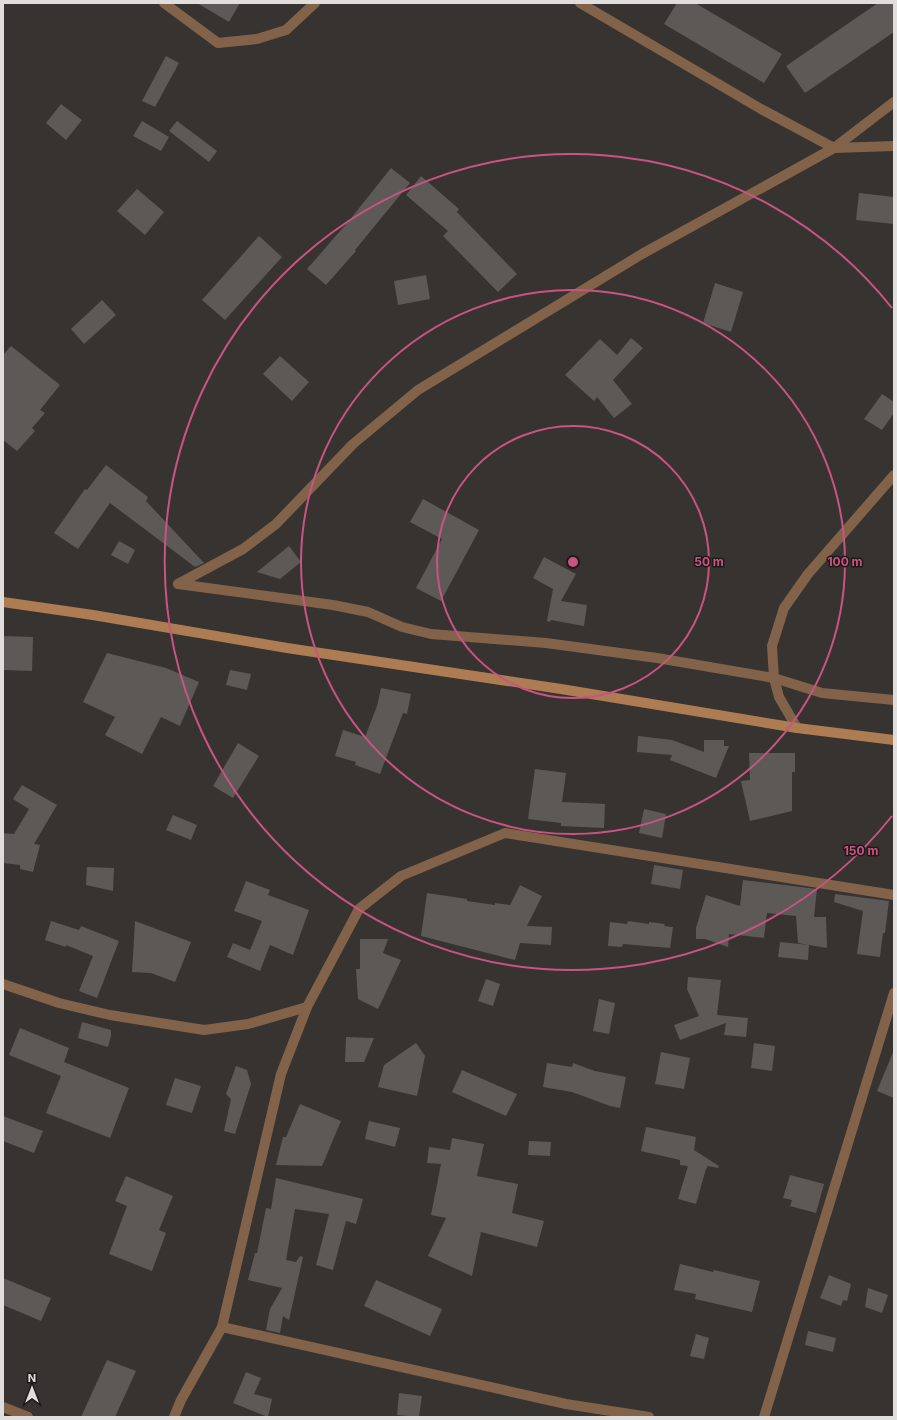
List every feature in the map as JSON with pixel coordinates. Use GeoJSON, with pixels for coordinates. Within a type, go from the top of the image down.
{"type":"FeatureCollection","features":[{"type":"Feature","properties":{"kind":"main road"},"geometry":{"type":"LineString","coordinates":[[3,602],[93,615],[287,648],[561,689],[797,728],[894,740]]}},
{"type":"Feature","properties":{"kind":"street"},"geometry":{"type":"LineString","coordinates":[[164,3],[218,43],[257,38],[286,30],[315,3]]}},
{"type":"Feature","properties":{"kind":"street"},"geometry":{"type":"LineString","coordinates":[[580,3],[761,109],[834,148],[894,146]]}},
{"type":"Feature","properties":{"kind":"street"},"geometry":{"type":"LineString","coordinates":[[894,102],[834,148],[642,254],[418,390],[354,444],[276,524],[243,549],[178,584],[333,605],[368,612],[402,628],[431,634],[546,643],[657,658],[774,678],[822,693],[894,700]]}},
{"type":"Feature","properties":{"kind":"street"},"geometry":{"type":"LineString","coordinates":[[797,728],[779,697],[774,678],[772,646],[784,608],[808,574],[894,475]]}},
{"type":"Feature","properties":{"kind":"street"},"geometry":{"type":"LineString","coordinates":[[174,1417],[181,1400],[222,1327],[281,1074],[307,1007],[359,909],[401,876],[505,833],[894,895]]}},
{"type":"Feature","properties":{"kind":"street"},"geometry":{"type":"LineString","coordinates":[[3,984],[59,1003],[110,1015],[204,1030],[248,1024],[307,1007]]}},
{"type":"Feature","properties":{"kind":"street"},"geometry":{"type":"LineString","coordinates":[[764,1417],[894,993]]}},
{"type":"Feature","properties":{"kind":"street"},"geometry":{"type":"LineString","coordinates":[[222,1327],[566,1404],[649,1417]]}},
{"type":"Feature","properties":{"kind":"street"},"geometry":{"type":"LineString","coordinates":[[3,1407],[28,1417]]}},
{"type":"Feature","properties":{"kind":"building"},"geometry":{"type":"Polygon","coordinates":[[[197,3],[240,3],[229,22],[197,3]]]}},
{"type":"Feature","properties":{"kind":"building"},"geometry":{"type":"Polygon","coordinates":[[[677,3],[695,3],[782,54],[764,83],[664,24],[677,3]]]}},
{"type":"Feature","properties":{"kind":"building"},"geometry":{"type":"Polygon","coordinates":[[[878,3],[894,3],[894,32],[805,93],[786,66],[878,3]]]}},
{"type":"Feature","properties":{"kind":"building"},"geometry":{"type":"Polygon","coordinates":[[[166,56],[179,63],[155,107],[142,101],[166,56]]]}},
{"type":"Feature","properties":{"kind":"building"},"geometry":{"type":"Polygon","coordinates":[[[61,104],[82,120],[66,140],[46,123],[61,104]]]}},
{"type":"Feature","properties":{"kind":"building"},"geometry":{"type":"Polygon","coordinates":[[[142,121],[169,137],[161,151],[133,136],[142,121]]]}},
{"type":"Feature","properties":{"kind":"building"},"geometry":{"type":"Polygon","coordinates":[[[177,121],[217,151],[209,162],[169,131],[177,121]]]}},
{"type":"Feature","properties":{"kind":"building"},"geometry":{"type":"Polygon","coordinates":[[[391,168],[410,183],[355,250],[356,251],[326,285],[307,269],[348,222],[391,168]]]}},
{"type":"Feature","properties":{"kind":"building"},"geometry":{"type":"Polygon","coordinates":[[[421,176],[459,209],[457,212],[517,274],[498,292],[443,236],[448,231],[406,195],[421,176]]]}},
{"type":"Feature","properties":{"kind":"building"},"geometry":{"type":"Polygon","coordinates":[[[137,189],[164,212],[145,235],[117,211],[137,189]]]}},
{"type":"Feature","properties":{"kind":"building"},"geometry":{"type":"Polygon","coordinates":[[[859,193],[894,197],[894,224],[856,220],[859,193]]]}},
{"type":"Feature","properties":{"kind":"building"},"geometry":{"type":"Polygon","coordinates":[[[259,236],[282,257],[225,320],[202,300],[259,236]]]}},
{"type":"Feature","properties":{"kind":"building"},"geometry":{"type":"Polygon","coordinates":[[[426,275],[430,299],[398,305],[394,281],[426,275]]]}},
{"type":"Feature","properties":{"kind":"building"},"geometry":{"type":"Polygon","coordinates":[[[715,283],[743,292],[731,332],[703,323],[715,283]]]}},
{"type":"Feature","properties":{"kind":"building"},"geometry":{"type":"Polygon","coordinates":[[[102,300],[116,315],[84,344],[71,329],[102,300]]]}},
{"type":"Feature","properties":{"kind":"building"},"geometry":{"type":"Polygon","coordinates":[[[631,338],[643,348],[613,380],[632,404],[614,418],[597,397],[594,401],[565,375],[600,339],[617,355],[631,338]]]}},
{"type":"Feature","properties":{"kind":"building"},"geometry":{"type":"Polygon","coordinates":[[[11,346],[60,385],[40,410],[45,413],[32,428],[35,431],[17,451],[3,440],[3,355],[11,346]]]}},
{"type":"Feature","properties":{"kind":"building"},"geometry":{"type":"Polygon","coordinates":[[[280,356],[309,382],[292,401],[263,374],[280,356]]]}},
{"type":"Feature","properties":{"kind":"building"},"geometry":{"type":"Polygon","coordinates":[[[882,394],[894,402],[894,413],[882,430],[864,419],[882,394]]]}},
{"type":"Feature","properties":{"kind":"building"},"geometry":{"type":"Polygon","coordinates":[[[106,465],[148,497],[146,501],[204,563],[195,567],[110,503],[78,549],[54,533],[85,489],[87,490],[106,465]]]}},
{"type":"Feature","properties":{"kind":"building"},"geometry":{"type":"Polygon","coordinates":[[[423,499],[479,530],[441,601],[416,588],[442,539],[410,522],[423,499]]]}},
{"type":"Feature","properties":{"kind":"building"},"geometry":{"type":"Polygon","coordinates":[[[119,541],[135,550],[128,564],[111,555],[119,541]]]}},
{"type":"Feature","properties":{"kind":"building"},"geometry":{"type":"Polygon","coordinates":[[[289,546],[301,562],[280,579],[257,572],[289,546]]]}},
{"type":"Feature","properties":{"kind":"building"},"geometry":{"type":"Polygon","coordinates":[[[544,557],[576,574],[561,601],[587,605],[584,626],[551,620],[550,622],[547,621],[553,589],[533,578],[544,557]]]}},
{"type":"Feature","properties":{"kind":"building"},"geometry":{"type":"Polygon","coordinates":[[[3,636],[33,637],[32,671],[3,670],[3,636]]]}},
{"type":"Feature","properties":{"kind":"building"},"geometry":{"type":"Polygon","coordinates":[[[107,653],[166,668],[199,682],[180,726],[161,717],[142,754],[105,735],[115,717],[83,702],[107,653]]]}},
{"type":"Feature","properties":{"kind":"building"},"geometry":{"type":"Polygon","coordinates":[[[230,670],[251,674],[247,690],[226,685],[230,670]]]}},
{"type":"Feature","properties":{"kind":"building"},"geometry":{"type":"Polygon","coordinates":[[[381,688],[411,694],[407,714],[403,713],[380,774],[355,765],[356,762],[335,756],[343,730],[365,737],[377,706],[381,688]]]}},
{"type":"Feature","properties":{"kind":"building"},"geometry":{"type":"Polygon","coordinates":[[[638,736],[672,740],[704,752],[704,740],[724,740],[724,746],[729,746],[716,778],[670,760],[672,755],[637,752],[638,736]]]}},
{"type":"Feature","properties":{"kind":"building"},"geometry":{"type":"Polygon","coordinates":[[[238,743],[259,756],[233,798],[213,786],[238,743]]]}},
{"type":"Feature","properties":{"kind":"building"},"geometry":{"type":"Polygon","coordinates":[[[749,753],[795,753],[795,772],[792,772],[792,811],[750,821],[741,781],[750,780],[749,753]]]}},
{"type":"Feature","properties":{"kind":"building"},"geometry":{"type":"Polygon","coordinates":[[[535,769],[566,773],[562,802],[605,804],[604,828],[561,826],[561,823],[528,819],[535,769]]]}},
{"type":"Feature","properties":{"kind":"building"},"geometry":{"type":"Polygon","coordinates":[[[22,785],[57,805],[34,844],[40,845],[33,872],[20,869],[20,865],[3,863],[3,833],[14,834],[29,809],[13,799],[22,785]]]}},
{"type":"Feature","properties":{"kind":"building"},"geometry":{"type":"Polygon","coordinates":[[[644,809],[666,814],[662,838],[639,833],[644,809]]]}},
{"type":"Feature","properties":{"kind":"building"},"geometry":{"type":"Polygon","coordinates":[[[173,815],[197,825],[191,840],[166,830],[173,815]]]}},
{"type":"Feature","properties":{"kind":"building"},"geometry":{"type":"Polygon","coordinates":[[[654,865],[683,870],[680,889],[651,884],[654,865]]]}},
{"type":"Feature","properties":{"kind":"building"},"geometry":{"type":"Polygon","coordinates":[[[87,867],[114,868],[113,891],[86,885],[87,867]]]}},
{"type":"Feature","properties":{"kind":"building"},"geometry":{"type":"Polygon","coordinates":[[[743,880],[817,889],[814,917],[826,917],[827,948],[798,943],[796,916],[767,913],[764,938],[729,934],[728,947],[705,939],[696,939],[696,928],[706,895],[740,906],[743,880]]]}},
{"type":"Feature","properties":{"kind":"building"},"geometry":{"type":"Polygon","coordinates":[[[246,881],[270,890],[268,895],[309,910],[293,955],[270,945],[260,971],[227,957],[233,943],[250,950],[262,921],[234,911],[246,881]]]}},
{"type":"Feature","properties":{"kind":"building"},"geometry":{"type":"Polygon","coordinates":[[[520,885],[542,896],[527,926],[552,927],[551,945],[520,943],[515,960],[421,936],[427,893],[467,899],[467,901],[495,905],[495,903],[510,905],[520,885]]]}},
{"type":"Feature","properties":{"kind":"building"},"geometry":{"type":"Polygon","coordinates":[[[835,894],[889,901],[880,957],[857,954],[863,911],[834,902],[835,894]]]}},
{"type":"Feature","properties":{"kind":"building"},"geometry":{"type":"Polygon","coordinates":[[[51,921],[79,930],[81,926],[119,941],[97,998],[79,991],[93,956],[66,945],[66,947],[45,940],[51,921]]]}},
{"type":"Feature","properties":{"kind":"building"},"geometry":{"type":"Polygon","coordinates":[[[135,921],[191,942],[175,982],[151,973],[132,972],[135,921]]]}},
{"type":"Feature","properties":{"kind":"building"},"geometry":{"type":"Polygon","coordinates":[[[628,921],[649,924],[649,922],[665,924],[664,926],[673,927],[670,948],[623,944],[622,947],[608,946],[610,922],[627,924],[628,921]]]}},
{"type":"Feature","properties":{"kind":"building"},"geometry":{"type":"Polygon","coordinates":[[[360,939],[388,939],[383,953],[401,960],[378,1009],[358,999],[356,969],[360,969],[360,939]]]}},
{"type":"Feature","properties":{"kind":"building"},"geometry":{"type":"Polygon","coordinates":[[[780,942],[809,945],[808,960],[778,957],[780,942]]]}},
{"type":"Feature","properties":{"kind":"building"},"geometry":{"type":"Polygon","coordinates":[[[688,977],[721,980],[717,1015],[748,1018],[746,1037],[724,1035],[726,1023],[680,1040],[674,1025],[699,1016],[687,989],[688,977]]]}},
{"type":"Feature","properties":{"kind":"building"},"geometry":{"type":"Polygon","coordinates":[[[486,979],[500,984],[493,1006],[478,1001],[486,979]]]}},
{"type":"Feature","properties":{"kind":"building"},"geometry":{"type":"Polygon","coordinates":[[[599,999],[615,1003],[609,1034],[593,1031],[599,999]]]}},
{"type":"Feature","properties":{"kind":"building"},"geometry":{"type":"Polygon","coordinates":[[[82,1022],[111,1030],[108,1047],[78,1038],[82,1022]]]}},
{"type":"Feature","properties":{"kind":"building"},"geometry":{"type":"Polygon","coordinates":[[[20,1028],[69,1048],[64,1062],[129,1088],[110,1138],[46,1113],[61,1076],[9,1055],[20,1028]]]}},
{"type":"Feature","properties":{"kind":"building"},"geometry":{"type":"Polygon","coordinates":[[[346,1037],[374,1038],[364,1062],[345,1062],[346,1037]]]}},
{"type":"Feature","properties":{"kind":"building"},"geometry":{"type":"Polygon","coordinates":[[[416,1043],[425,1056],[417,1096],[378,1087],[384,1065],[416,1043]]]}},
{"type":"Feature","properties":{"kind":"building"},"geometry":{"type":"Polygon","coordinates":[[[754,1043],[775,1046],[772,1071],[751,1068],[754,1043]]]}},
{"type":"Feature","properties":{"kind":"building"},"geometry":{"type":"Polygon","coordinates":[[[894,1050],[894,1098],[877,1091],[894,1050]]]}},
{"type":"Feature","properties":{"kind":"building"},"geometry":{"type":"Polygon","coordinates":[[[661,1052],[690,1058],[684,1089],[655,1084],[661,1052]]]}},
{"type":"Feature","properties":{"kind":"building"},"geometry":{"type":"Polygon","coordinates":[[[547,1063],[572,1067],[573,1063],[595,1071],[626,1077],[620,1108],[610,1106],[572,1092],[543,1087],[547,1063]]]}},
{"type":"Feature","properties":{"kind":"building"},"geometry":{"type":"Polygon","coordinates":[[[236,1066],[247,1070],[251,1084],[235,1134],[224,1131],[231,1099],[226,1094],[236,1066]]]}},
{"type":"Feature","properties":{"kind":"building"},"geometry":{"type":"Polygon","coordinates":[[[462,1070],[517,1094],[506,1116],[452,1092],[462,1070]]]}},
{"type":"Feature","properties":{"kind":"building"},"geometry":{"type":"Polygon","coordinates":[[[175,1078],[201,1086],[192,1113],[166,1105],[175,1078]]]}},
{"type":"Feature","properties":{"kind":"building"},"geometry":{"type":"Polygon","coordinates":[[[300,1104],[341,1121],[322,1166],[276,1165],[283,1137],[286,1137],[300,1104]]]}},
{"type":"Feature","properties":{"kind":"building"},"geometry":{"type":"Polygon","coordinates":[[[3,1116],[43,1131],[34,1153],[3,1141],[3,1116]]]}},
{"type":"Feature","properties":{"kind":"building"},"geometry":{"type":"Polygon","coordinates":[[[369,1121],[400,1128],[395,1147],[365,1139],[369,1121]]]}},
{"type":"Feature","properties":{"kind":"building"},"geometry":{"type":"Polygon","coordinates":[[[646,1127],[696,1137],[694,1150],[719,1166],[718,1168],[708,1166],[706,1169],[696,1204],[678,1199],[688,1166],[680,1165],[680,1160],[641,1151],[646,1127]]]}},
{"type":"Feature","properties":{"kind":"building"},"geometry":{"type":"Polygon","coordinates":[[[452,1138],[484,1144],[477,1176],[518,1184],[512,1213],[544,1221],[537,1247],[481,1232],[472,1276],[428,1256],[446,1218],[431,1215],[441,1164],[427,1163],[429,1147],[450,1150],[452,1138]]]}},
{"type":"Feature","properties":{"kind":"building"},"geometry":{"type":"Polygon","coordinates":[[[529,1141],[551,1142],[550,1156],[528,1155],[529,1141]]]}},
{"type":"Feature","properties":{"kind":"building"},"geometry":{"type":"Polygon","coordinates":[[[790,1175],[824,1184],[816,1213],[790,1206],[792,1200],[783,1198],[790,1175]]]}},
{"type":"Feature","properties":{"kind":"building"},"geometry":{"type":"Polygon","coordinates":[[[126,1176],[173,1196],[159,1230],[166,1233],[152,1271],[109,1254],[127,1206],[115,1201],[126,1176]]]}},
{"type":"Feature","properties":{"kind":"building"},"geometry":{"type":"Polygon","coordinates":[[[276,1178],[363,1199],[356,1224],[346,1221],[333,1270],[316,1265],[329,1214],[295,1209],[286,1260],[296,1262],[300,1256],[303,1257],[289,1320],[283,1316],[280,1333],[266,1330],[270,1309],[282,1288],[248,1280],[255,1253],[257,1253],[266,1208],[271,1209],[276,1178]]]}},
{"type":"Feature","properties":{"kind":"building"},"geometry":{"type":"Polygon","coordinates":[[[680,1264],[760,1281],[752,1312],[695,1299],[696,1294],[674,1290],[680,1264]]]}},
{"type":"Feature","properties":{"kind":"building"},"geometry":{"type":"Polygon","coordinates":[[[829,1275],[851,1284],[847,1301],[843,1300],[841,1306],[820,1298],[829,1275]]]}},
{"type":"Feature","properties":{"kind":"building"},"geometry":{"type":"Polygon","coordinates":[[[3,1278],[51,1298],[41,1321],[3,1305],[3,1278]]]}},
{"type":"Feature","properties":{"kind":"building"},"geometry":{"type":"Polygon","coordinates":[[[376,1280],[442,1309],[430,1336],[364,1306],[376,1280]]]}},
{"type":"Feature","properties":{"kind":"building"},"geometry":{"type":"Polygon","coordinates":[[[868,1288],[888,1295],[882,1313],[865,1307],[868,1288]]]}},
{"type":"Feature","properties":{"kind":"building"},"geometry":{"type":"Polygon","coordinates":[[[808,1331],[836,1338],[833,1352],[805,1345],[808,1331]]]}},
{"type":"Feature","properties":{"kind":"building"},"geometry":{"type":"Polygon","coordinates":[[[696,1334],[709,1338],[704,1359],[690,1356],[696,1334]]]}},
{"type":"Feature","properties":{"kind":"building"},"geometry":{"type":"Polygon","coordinates":[[[107,1360],[136,1371],[115,1417],[81,1417],[107,1360]]]}},
{"type":"Feature","properties":{"kind":"building"},"geometry":{"type":"Polygon","coordinates":[[[246,1372],[261,1378],[254,1394],[272,1399],[268,1417],[233,1403],[246,1372]]]}},
{"type":"Feature","properties":{"kind":"building"},"geometry":{"type":"Polygon","coordinates":[[[399,1393],[422,1396],[419,1417],[397,1415],[399,1393]]]}}]}
